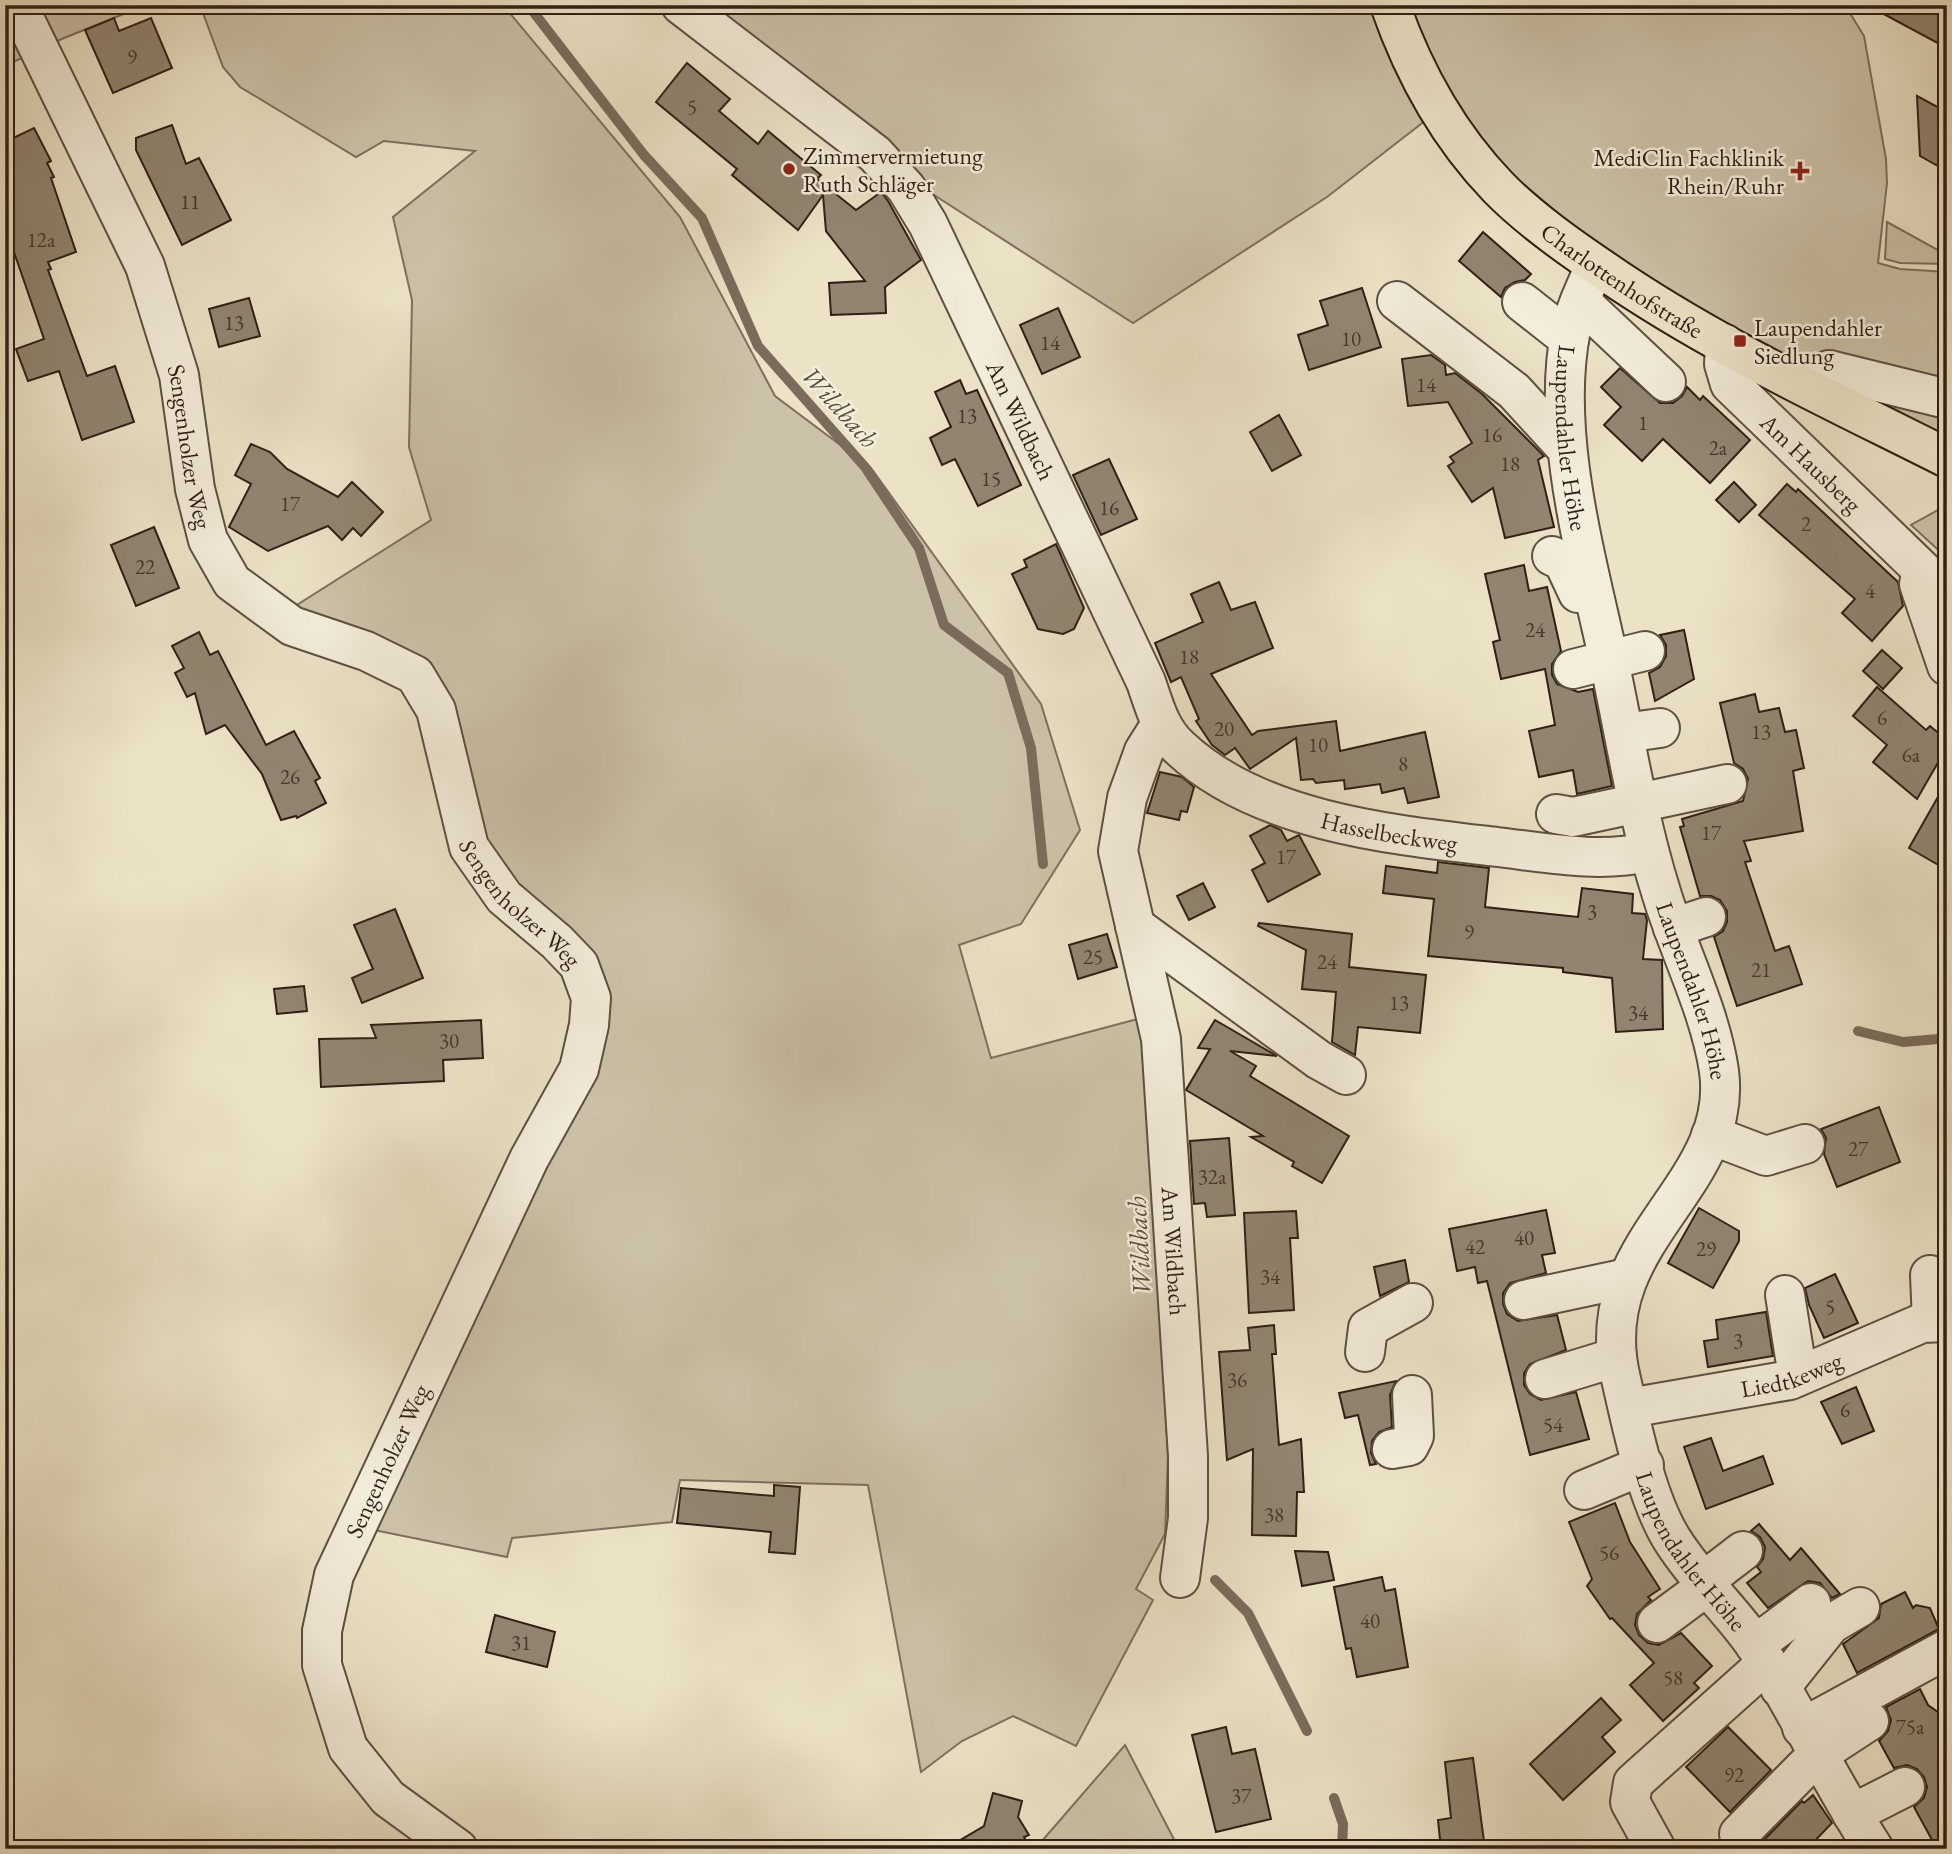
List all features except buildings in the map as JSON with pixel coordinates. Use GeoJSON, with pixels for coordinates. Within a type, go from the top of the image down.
{"type":"FeatureCollection","features":[{"type":"Feature","properties":{"kind":"main road","name":"Charlottenhofstraße"},"geometry":{"type":"LineString","coordinates":[[1390,5],[1419,73],[1471,155],[1498,187],[1526,213],[1595,265],[1663,310],[1947,458]]}},
{"type":"Feature","properties":{"kind":"street","name":"Sengenholzer Weg"},"geometry":{"type":"LineString","coordinates":[[21,5],[24,18],[145,266],[179,375],[195,489],[208,540],[232,582],[292,626],[369,652],[415,675],[436,710],[469,847],[504,897],[557,942],[579,965],[591,998],[589,1025],[579,1069],[529,1159],[334,1575],[322,1631],[322,1665],[348,1748],[388,1798],[458,1849]]}},
{"type":"Feature","properties":{"kind":"street","name":"Am Wildbach"},"geometry":{"type":"LineString","coordinates":[[681,5],[876,154],[906,188],[928,224],[1146,682],[1161,724],[1144,751],[1127,799],[1118,851],[1161,1039],[1188,1456],[1188,1518],[1180,1578]]}},
{"type":"Feature","properties":{"kind":"street","name":"Laupendahler Höhe"},"geometry":{"type":"LineString","coordinates":[[1595,265],[1580,301],[1569,340],[1567,449],[1595,588],[1602,653],[1642,730],[1639,804],[1663,865],[1690,922],[1716,1054],[1720,1098],[1711,1160],[1637,1255],[1627,1278],[1616,1325],[1622,1381],[1661,1519],[1702,1579],[1768,1665],[1814,1750],[1862,1830]]}},
{"type":"Feature","properties":{"kind":"street"},"geometry":{"type":"LineString","coordinates":[[1397,301],[1514,391],[1567,449]]}},
{"type":"Feature","properties":{"kind":"street"},"geometry":{"type":"LineString","coordinates":[[1580,301],[1666,382]]}},
{"type":"Feature","properties":{"kind":"street"},"geometry":{"type":"LineString","coordinates":[[1522,302],[1569,340]]}},
{"type":"Feature","properties":{"kind":"street","name":"Am Hausberg"},"geometry":{"type":"LineString","coordinates":[[1725,344],[1724,364],[1730,384],[1935,583]]}},
{"type":"Feature","properties":{"kind":"street"},"geometry":{"type":"LineString","coordinates":[[1797,382],[1829,370],[1947,399]]}},
{"type":"Feature","properties":{"kind":"street"},"geometry":{"type":"LineString","coordinates":[[1582,528],[1548,547],[1563,561],[1578,593],[1595,588]]}},
{"type":"Feature","properties":{"kind":"street","name":"Am Hausberg"},"geometry":{"type":"LineString","coordinates":[[1935,583],[1919,584],[1947,666]]}},
{"type":"Feature","properties":{"kind":"street","name":"Hasselbeckweg"},"geometry":{"type":"LineString","coordinates":[[1161,724],[1178,747],[1224,782],[1249,794],[1357,828],[1663,865]]}},
{"type":"Feature","properties":{"kind":"street"},"geometry":{"type":"LineString","coordinates":[[1556,814],[1573,817],[1727,783]]}},
{"type":"Feature","properties":{"kind":"street"},"geometry":{"type":"LineString","coordinates":[[1135,926],[1319,1060],[1346,1075]]}},
{"type":"Feature","properties":{"kind":"street"},"geometry":{"type":"LineString","coordinates":[[1711,1160],[1766,1156],[1805,1144]]}},
{"type":"Feature","properties":{"kind":"street"},"geometry":{"type":"LineString","coordinates":[[1524,1300],[1627,1278]]}},
{"type":"Feature","properties":{"kind":"street"},"geometry":{"type":"LineString","coordinates":[[1918,1282],[1929,1324]]}},
{"type":"Feature","properties":{"kind":"street"},"geometry":{"type":"LineString","coordinates":[[1785,1295],[1794,1358],[1803,1374]]}},
{"type":"Feature","properties":{"kind":"street"},"geometry":{"type":"LineString","coordinates":[[1365,1352],[1368,1328],[1413,1303]]}},
{"type":"Feature","properties":{"kind":"street","name":"Liedtkeweg"},"geometry":{"type":"LineString","coordinates":[[1560,1383],[1790,1380],[1929,1324]]}},
{"type":"Feature","properties":{"kind":"street"},"geometry":{"type":"LineString","coordinates":[[1392,1449],[1409,1446],[1414,1436],[1412,1395]]}},
{"type":"Feature","properties":{"kind":"street"},"geometry":{"type":"LineString","coordinates":[[1584,1490],[1644,1465]]}},
{"type":"Feature","properties":{"kind":"street"},"geometry":{"type":"LineString","coordinates":[[1652,1614],[1743,1550]]}},
{"type":"Feature","properties":{"kind":"street"},"geometry":{"type":"LineString","coordinates":[[1768,1665],[1811,1603]]}},
{"type":"Feature","properties":{"kind":"street"},"geometry":{"type":"LineString","coordinates":[[1656,1849],[1630,1801],[1633,1783],[1768,1665],[1860,1607]]}},
{"type":"Feature","properties":{"kind":"street"},"geometry":{"type":"LineString","coordinates":[[1744,1839],[1814,1750],[1947,1650]]}},
{"type":"Feature","properties":{"kind":"street"},"geometry":{"type":"LineString","coordinates":[[1814,1750],[1869,1721]]}},
{"type":"Feature","properties":{"kind":"street"},"geometry":{"type":"LineString","coordinates":[[1862,1830],[1908,1794]]}},
{"type":"Feature","properties":{"kind":"shaded area"},"geometry":{"type":"Polygon","coordinates":[[[5,5],[146,5],[64,38],[5,66],[5,5]]]}},
{"type":"Feature","properties":{"kind":"shaded area"},"geometry":{"type":"Polygon","coordinates":[[[200,5],[503,5],[680,217],[775,396],[871,468],[1041,704],[1080,830],[1021,924],[959,945],[991,1058],[1145,1017],[1168,1456],[1165,1534],[1136,1589],[1153,1600],[1076,1746],[1013,1716],[962,1741],[921,1772],[868,1485],[680,1480],[672,1522],[512,1538],[507,1557],[369,1529],[538,1163],[604,1048],[608,1015],[489,853],[450,699],[289,610],[431,520],[409,447],[412,300],[393,217],[475,151],[384,141],[356,157],[240,87],[223,67],[200,5]]]}},
{"type":"Feature","properties":{"kind":"shaded area"},"geometry":{"type":"Polygon","coordinates":[[[698,5],[1375,5],[1430,117],[1327,197],[1133,323],[920,186],[698,5]]]}},
{"type":"Feature","properties":{"kind":"shaded area"},"geometry":{"type":"Polygon","coordinates":[[[1407,5],[1845,5],[1864,36],[1886,159],[1887,183],[1878,263],[1900,269],[1947,272],[1947,394],[1814,372],[1760,345],[1604,252],[1509,172],[1455,106],[1407,5]]]}},
{"type":"Feature","properties":{"kind":"shaded area"},"geometry":{"type":"Polygon","coordinates":[[[1887,222],[1947,255],[1947,264],[1900,263],[1885,259],[1887,222]]]}},
{"type":"Feature","properties":{"kind":"shaded area"},"geometry":{"type":"Polygon","coordinates":[[[1830,374],[1947,402],[1947,438],[1830,374]]]}},
{"type":"Feature","properties":{"kind":"shaded area"},"geometry":{"type":"Polygon","coordinates":[[[1947,505],[1947,558],[1911,525],[1947,505]]]}},
{"type":"Feature","properties":{"kind":"shaded area"},"geometry":{"type":"Polygon","coordinates":[[[1125,1745],[1179,1849],[1035,1849],[1125,1745]]]}},
{"type":"Feature","properties":{"kind":"waterway","name":"Wildbach"},"geometry":{"type":"LineString","coordinates":[[528,5],[644,155],[702,218],[758,346],[865,467],[919,548],[944,625],[1008,673],[1031,748],[1043,864]]}},
{"type":"Feature","properties":{"kind":"waterway"},"geometry":{"type":"LineString","coordinates":[[1858,1031],[1903,1042],[1938,1039],[1947,1041]]}},
{"type":"Feature","properties":{"kind":"waterway","name":"Wildbach"},"geometry":{"type":"LineString","coordinates":[[1215,1580],[1248,1613],[1307,1731]]}},
{"type":"Feature","properties":{"kind":"waterway","name":"Wildbach"},"geometry":{"type":"LineString","coordinates":[[1334,1798],[1343,1824],[1342,1849]]}},
{"type":"Feature","properties":{"kind":"place","name":"Zimmervermietung Ruth Schläger"},"geometry":{"type":"Point","coordinates":[789,169]}},
{"type":"Feature","properties":{"kind":"place","name":"MediClin Fachklinik Rhein/Ruhr"},"geometry":{"type":"Point","coordinates":[1800,171]}},
{"type":"Feature","properties":{"kind":"place","name":"Laupendahler Siedlung"},"geometry":{"type":"Point","coordinates":[1740,341]}}]}
